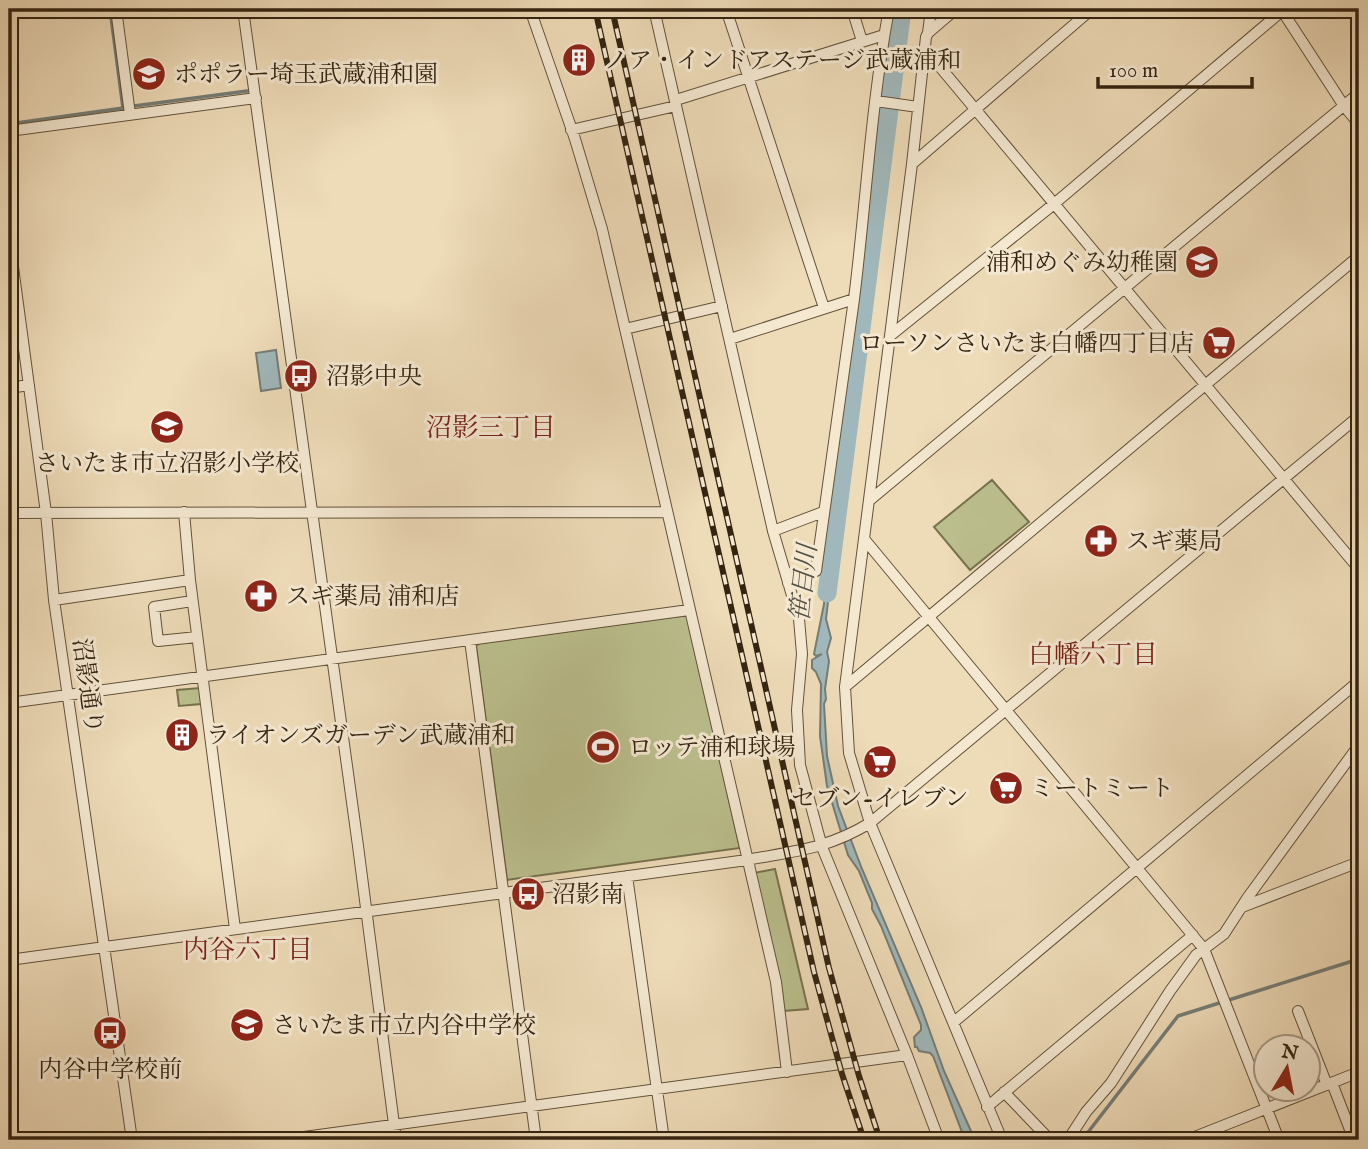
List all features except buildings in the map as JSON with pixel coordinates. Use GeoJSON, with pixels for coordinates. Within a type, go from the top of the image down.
{"type":"FeatureCollection","features":[{"type":"Feature","properties":{"kind":"street"},"geometry":{"type":"LineString","coordinates":[[116,9],[130,114]]}},
{"type":"Feature","properties":{"kind":"street"},"geometry":{"type":"LineString","coordinates":[[243,9],[396,1140]]}},
{"type":"Feature","properties":{"kind":"street"},"geometry":{"type":"LineString","coordinates":[[530,9],[602,229],[776,982],[787,1072]]}},
{"type":"Feature","properties":{"kind":"street"},"geometry":{"type":"LineString","coordinates":[[654,9],[773,531],[801,634],[797,710],[800,765],[825,845],[939,1140]]}},
{"type":"Feature","properties":{"kind":"street"},"geometry":{"type":"LineString","coordinates":[[726,9],[824,308]]}},
{"type":"Feature","properties":{"kind":"street"},"geometry":{"type":"LineString","coordinates":[[852,9],[862,41]]}},
{"type":"Feature","properties":{"kind":"street"},"geometry":{"type":"LineString","coordinates":[[788,583],[816,571],[889,9]]}},
{"type":"Feature","properties":{"kind":"street"},"geometry":{"type":"LineString","coordinates":[[931,9],[914,106],[912,164],[845,687],[849,752],[866,825],[954,1022],[1002,1140]]}},
{"type":"Feature","properties":{"kind":"street"},"geometry":{"type":"LineString","coordinates":[[928,33],[956,9]]}},
{"type":"Feature","properties":{"kind":"street"},"geometry":{"type":"LineString","coordinates":[[912,164],[1092,9]]}},
{"type":"Feature","properties":{"kind":"street"},"geometry":{"type":"LineString","coordinates":[[891,335],[1054,204],[1281,10],[1344,106],[1359,124]]}},
{"type":"Feature","properties":{"kind":"street"},"geometry":{"type":"LineString","coordinates":[[571,130],[676,103],[884,35]]}},
{"type":"Feature","properties":{"kind":"street"},"geometry":{"type":"LineString","coordinates":[[925,49],[1284,478],[1357,561]]}},
{"type":"Feature","properties":{"kind":"street"},"geometry":{"type":"LineString","coordinates":[[870,500],[1359,93]]}},
{"type":"Feature","properties":{"kind":"street"},"geometry":{"type":"LineString","coordinates":[[9,131],[256,98]]}},
{"type":"Feature","properties":{"kind":"street"},"geometry":{"type":"LineString","coordinates":[[878,101],[914,106]]}},
{"type":"Feature","properties":{"kind":"street","name":"沼影通り"},"geometry":{"type":"LineString","coordinates":[[9,237],[46,513],[54,600],[132,1140]]}},
{"type":"Feature","properties":{"kind":"street"},"geometry":{"type":"LineString","coordinates":[[845,687],[1359,256]]}},
{"type":"Feature","properties":{"kind":"street"},"geometry":{"type":"LineString","coordinates":[[730,339],[853,299]]}},
{"type":"Feature","properties":{"kind":"street"},"geometry":{"type":"LineString","coordinates":[[625,329],[722,306]]}},
{"type":"Feature","properties":{"kind":"street"},"geometry":{"type":"LineString","coordinates":[[9,388],[29,385]]}},
{"type":"Feature","properties":{"kind":"street"},"geometry":{"type":"LineString","coordinates":[[9,960],[747,860],[825,845],[866,825],[1359,416]]}},
{"type":"Feature","properties":{"kind":"street"},"geometry":{"type":"LineString","coordinates":[[184,512],[192,601],[235,929]]}},
{"type":"Feature","properties":{"kind":"street"},"geometry":{"type":"LineString","coordinates":[[9,513],[667,512]]}},
{"type":"Feature","properties":{"kind":"street"},"geometry":{"type":"LineString","coordinates":[[773,531],[823,512]]}},
{"type":"Feature","properties":{"kind":"street"},"geometry":{"type":"LineString","coordinates":[[865,540],[1204,949],[1279,1140]]}},
{"type":"Feature","properties":{"kind":"street"},"geometry":{"type":"LineString","coordinates":[[54,600],[190,580]]}},
{"type":"Feature","properties":{"kind":"street"},"geometry":{"type":"LineString","coordinates":[[192,601],[154,607],[159,641],[197,637]]}},
{"type":"Feature","properties":{"kind":"street"},"geometry":{"type":"LineString","coordinates":[[9,703],[689,610]]}},
{"type":"Feature","properties":{"kind":"street"},"geometry":{"type":"LineString","coordinates":[[470,640],[536,1140]]}},
{"type":"Feature","properties":{"kind":"street"},"geometry":{"type":"LineString","coordinates":[[954,1022],[1359,681]]}},
{"type":"Feature","properties":{"kind":"street"},"geometry":{"type":"LineString","coordinates":[[1068,1140],[1086,1112],[1111,1083],[1196,955],[1224,934],[1359,744]]}},
{"type":"Feature","properties":{"kind":"street"},"geometry":{"type":"LineString","coordinates":[[1241,907],[1359,862]]}},
{"type":"Feature","properties":{"kind":"street"},"geometry":{"type":"LineString","coordinates":[[627,876],[664,1140]]}},
{"type":"Feature","properties":{"kind":"street"},"geometry":{"type":"LineString","coordinates":[[987,1107],[1193,936]]}},
{"type":"Feature","properties":{"kind":"street"},"geometry":{"type":"LineString","coordinates":[[1298,1011],[1354,1140]]}},
{"type":"Feature","properties":{"kind":"street"},"geometry":{"type":"LineString","coordinates":[[282,1140],[907,1055]]}},
{"type":"Feature","properties":{"kind":"street"},"geometry":{"type":"LineString","coordinates":[[1187,1140],[1206,1137],[1359,1072]]}},
{"type":"Feature","properties":{"kind":"street"},"geometry":{"type":"LineString","coordinates":[[1004,1092],[1050,1140]]}},
{"type":"Feature","properties":{"kind":"green space"},"geometry":{"type":"Polygon","coordinates":[[[992,480],[1029,522],[970,570],[934,527],[992,480]]]}},
{"type":"Feature","properties":{"kind":"green space","name":"ロッテ浦和球場"},"geometry":{"type":"Polygon","coordinates":[[[687,615],[740,848],[507,880],[476,646],[480,643],[687,615]]]}},
{"type":"Feature","properties":{"kind":"green space"},"geometry":{"type":"Polygon","coordinates":[[[200,688],[201,704],[179,706],[177,690],[200,688]]]}},
{"type":"Feature","properties":{"kind":"green space"},"geometry":{"type":"Polygon","coordinates":[[[775,869],[808,1009],[784,1011],[754,873],[775,869]]]}},
{"type":"Feature","properties":{"kind":"water"},"geometry":{"type":"Polygon","coordinates":[[[276,350],[281,388],[261,391],[256,353],[276,350]]]}},
{"type":"Feature","properties":{"kind":"water","name":"笹目川"},"geometry":{"type":"Polygon","coordinates":[[[827,567],[832,568],[826,619],[831,638],[827,652],[829,661],[824,704],[827,756],[838,806],[921,1007],[944,1071],[975,1140],[965,1140],[933,1056],[915,1047],[914,1037],[921,1030],[921,1025],[872,909],[859,871],[848,855],[827,786],[820,736],[821,684],[812,668],[812,660],[822,654],[814,654],[824,604],[827,567]]]}},
{"type":"Feature","properties":{"kind":"waterway"},"geometry":{"type":"LineString","coordinates":[[9,124],[123,108],[110,9]]}},
{"type":"Feature","properties":{"kind":"waterway","name":"笹目川"},"geometry":{"type":"LineString","coordinates":[[827,593],[902,9]]}},
{"type":"Feature","properties":{"kind":"waterway"},"geometry":{"type":"LineString","coordinates":[[134,106],[247,91]]}},
{"type":"Feature","properties":{"kind":"waterway"},"geometry":{"type":"LineString","coordinates":[[1082,1140],[1178,1016],[1359,959]]}},
{"type":"Feature","properties":{"kind":"railway"},"geometry":{"type":"LineString","coordinates":[[595,9],[814,972],[842,1074],[864,1140]]}},
{"type":"Feature","properties":{"kind":"railway"},"geometry":{"type":"LineString","coordinates":[[612,9],[829,968],[880,1140]]}},
{"type":"Feature","properties":{"kind":"place","name":"ノア・インドアステージ武蔵浦和"},"geometry":{"type":"Point","coordinates":[579,60]}},
{"type":"Feature","properties":{"kind":"place","name":"ポポラー埼玉武蔵浦和園"},"geometry":{"type":"Point","coordinates":[149,74]}},
{"type":"Feature","properties":{"kind":"place","name":"浦和めぐみ幼稚園"},"geometry":{"type":"Point","coordinates":[1202,262]}},
{"type":"Feature","properties":{"kind":"place","name":"ローソンさいたま白幡四丁目店"},"geometry":{"type":"Point","coordinates":[1219,343]}},
{"type":"Feature","properties":{"kind":"place","name":"沼影中央"},"geometry":{"type":"Point","coordinates":[301,376]}},
{"type":"Feature","properties":{"kind":"place","name":"さいたま市立沼影小学校"},"geometry":{"type":"Point","coordinates":[167,427]}},
{"type":"Feature","properties":{"kind":"place","name":"スギ薬局"},"geometry":{"type":"Point","coordinates":[1101,541]}},
{"type":"Feature","properties":{"kind":"place","name":"スギ薬局 浦和店"},"geometry":{"type":"Point","coordinates":[261,596]}},
{"type":"Feature","properties":{"kind":"place","name":"ライオンズガーデン武蔵浦和"},"geometry":{"type":"Point","coordinates":[182,735]}},
{"type":"Feature","properties":{"kind":"place","name":"ロッテ浦和球場"},"geometry":{"type":"Point","coordinates":[603,747]}},
{"type":"Feature","properties":{"kind":"place","name":"セブン-イレブン"},"geometry":{"type":"Point","coordinates":[880,762]}},
{"type":"Feature","properties":{"kind":"place","name":"ミートミート"},"geometry":{"type":"Point","coordinates":[1006,788]}},
{"type":"Feature","properties":{"kind":"place","name":"沼影南"},"geometry":{"type":"Point","coordinates":[528,894]}},
{"type":"Feature","properties":{"kind":"place","name":"さいたま市立内谷中学校"},"geometry":{"type":"Point","coordinates":[247,1025]}},
{"type":"Feature","properties":{"kind":"place","name":"内谷中学校前"},"geometry":{"type":"Point","coordinates":[110,1033]}},
{"type":"Feature","properties":{"kind":"district","name":"沼影三丁目"},"geometry":{"type":"Point","coordinates":[491,427]}},
{"type":"Feature","properties":{"kind":"district","name":"白幡六丁目"},"geometry":{"type":"Point","coordinates":[1093,654]}},
{"type":"Feature","properties":{"kind":"district","name":"内谷六丁目"},"geometry":{"type":"Point","coordinates":[248,949]}}]}
